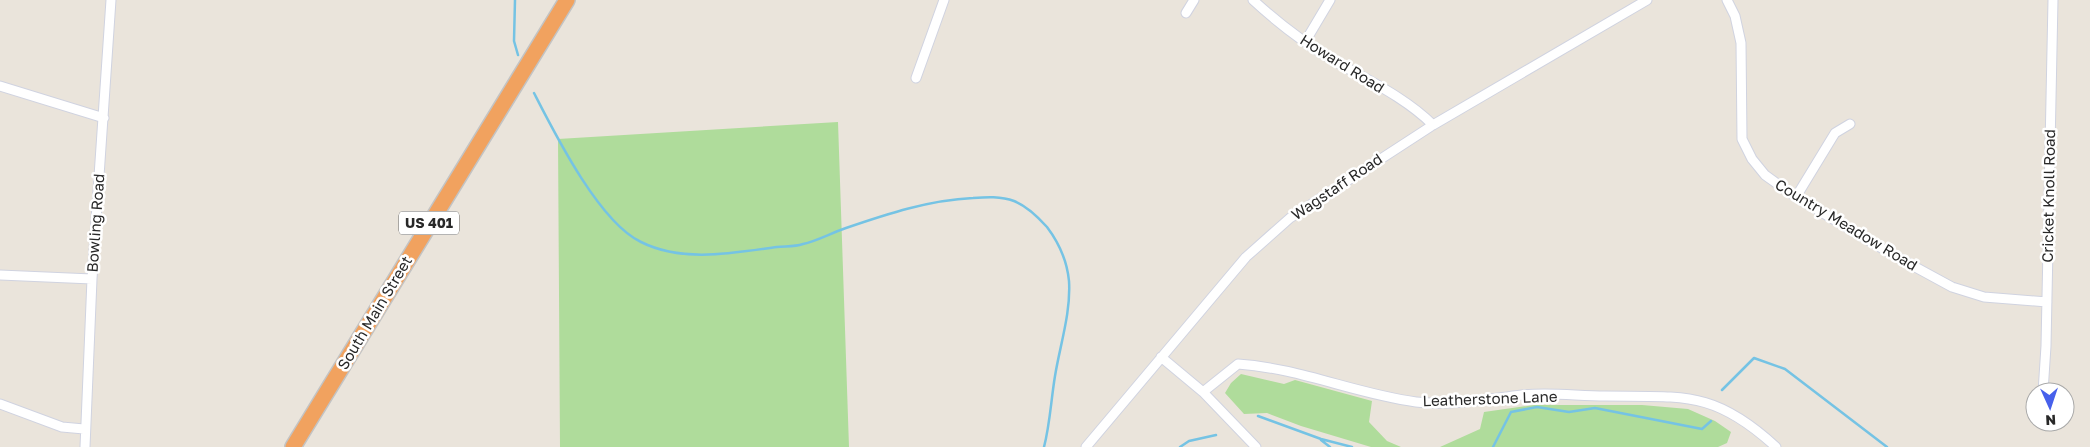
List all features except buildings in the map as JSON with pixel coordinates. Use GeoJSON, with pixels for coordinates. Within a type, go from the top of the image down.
{"type":"FeatureCollection","features":[{"type":"Feature","properties":{"kind":"highway","name":"South Main Street"},"geometry":{"type":"LineString","coordinates":[[293,447],[567,0]]}},
{"type":"Feature","properties":{"kind":"street","name":"Bowling Road"},"geometry":{"type":"LineString","coordinates":[[85,447],[84,429],[92,279],[111,0]]}},
{"type":"Feature","properties":{"kind":"street"},"geometry":{"type":"LineString","coordinates":[[916,78],[944,0]]}},
{"type":"Feature","properties":{"kind":"street"},"geometry":{"type":"LineString","coordinates":[[1186,13],[1194,0]]}},
{"type":"Feature","properties":{"kind":"street","name":"Howard Road"},"geometry":{"type":"LineString","coordinates":[[1253,0],[1280,24],[1305,42],[1410,106],[1433,125]]}},
{"type":"Feature","properties":{"kind":"street"},"geometry":{"type":"LineString","coordinates":[[1305,42],[1330,0]]}},
{"type":"Feature","properties":{"kind":"street","name":"Wagstaff Road"},"geometry":{"type":"LineString","coordinates":[[1086,447],[1246,257],[1275,230],[1327,192],[1433,125],[1648,0]]}},
{"type":"Feature","properties":{"kind":"street","name":"Country Meadow Road"},"geometry":{"type":"LineString","coordinates":[[1727,0],[1735,16],[1741,43],[1742,139],[1757,167],[1771,181],[1925,274],[1952,287],[1984,297],[2047,302]]}},
{"type":"Feature","properties":{"kind":"street","name":"Cricket Knoll Road"},"geometry":{"type":"LineString","coordinates":[[2043,382],[2047,302],[2053,0]]}},
{"type":"Feature","properties":{"kind":"street"},"geometry":{"type":"LineString","coordinates":[[0,86],[104,118]]}},
{"type":"Feature","properties":{"kind":"street"},"geometry":{"type":"LineString","coordinates":[[1796,196],[1835,133],[1850,124]]}},
{"type":"Feature","properties":{"kind":"street"},"geometry":{"type":"LineString","coordinates":[[0,275],[92,279]]}},
{"type":"Feature","properties":{"kind":"street"},"geometry":{"type":"LineString","coordinates":[[1161,357],[1203,392],[1256,447]]}},
{"type":"Feature","properties":{"kind":"street","name":"Leatherstone Lane"},"geometry":{"type":"LineString","coordinates":[[1203,392],[1238,364],[1271,368],[1418,402],[1463,402],[1538,394],[1680,396],[1724,408],[1742,418],[1774,446]]}},
{"type":"Feature","properties":{"kind":"street"},"geometry":{"type":"LineString","coordinates":[[0,404],[62,427],[84,429]]}},
{"type":"Feature","properties":{"kind":"green space"},"geometry":{"type":"Polygon","coordinates":[[[838,122],[849,447],[560,447],[558,139],[838,122]]]}},
{"type":"Feature","properties":{"kind":"green space"},"geometry":{"type":"Polygon","coordinates":[[[1241,374],[1284,384],[1295,380],[1372,401],[1369,422],[1387,441],[1401,447],[1371,447],[1301,426],[1267,413],[1244,414],[1225,393],[1231,383],[1241,374]]]}},
{"type":"Feature","properties":{"kind":"green space"},"geometry":{"type":"Polygon","coordinates":[[[1534,405],[1642,405],[1688,409],[1715,421],[1731,432],[1727,443],[1718,447],[1440,447],[1480,429],[1484,412],[1534,405]]]}},
{"type":"Feature","properties":{"kind":"waterway"},"geometry":{"type":"LineString","coordinates":[[515,0],[514,41],[518,55]]}},
{"type":"Feature","properties":{"kind":"waterway"},"geometry":{"type":"LineString","coordinates":[[534,93],[566,153],[594,197],[610,216],[625,232],[641,242],[674,252],[708,255],[796,246],[893,213],[957,199],[1004,198],[1019,203],[1028,209],[1047,227],[1055,239],[1062,252],[1069,281],[1067,317],[1055,376],[1044,447]]}},
{"type":"Feature","properties":{"kind":"waterway"},"geometry":{"type":"LineString","coordinates":[[1722,390],[1754,358],[1785,369],[1887,447]]}},
{"type":"Feature","properties":{"kind":"waterway"},"geometry":{"type":"LineString","coordinates":[[1493,447],[1511,412],[1537,407],[1569,412],[1595,408],[1702,429],[1711,421]]}},
{"type":"Feature","properties":{"kind":"waterway"},"geometry":{"type":"LineString","coordinates":[[1258,416],[1321,439],[1352,447]]}},
{"type":"Feature","properties":{"kind":"waterway"},"geometry":{"type":"LineString","coordinates":[[1180,447],[1189,441],[1216,435]]}},
{"type":"Feature","properties":{"kind":"waterway"},"geometry":{"type":"LineString","coordinates":[[1321,440],[1330,447]]}}]}
